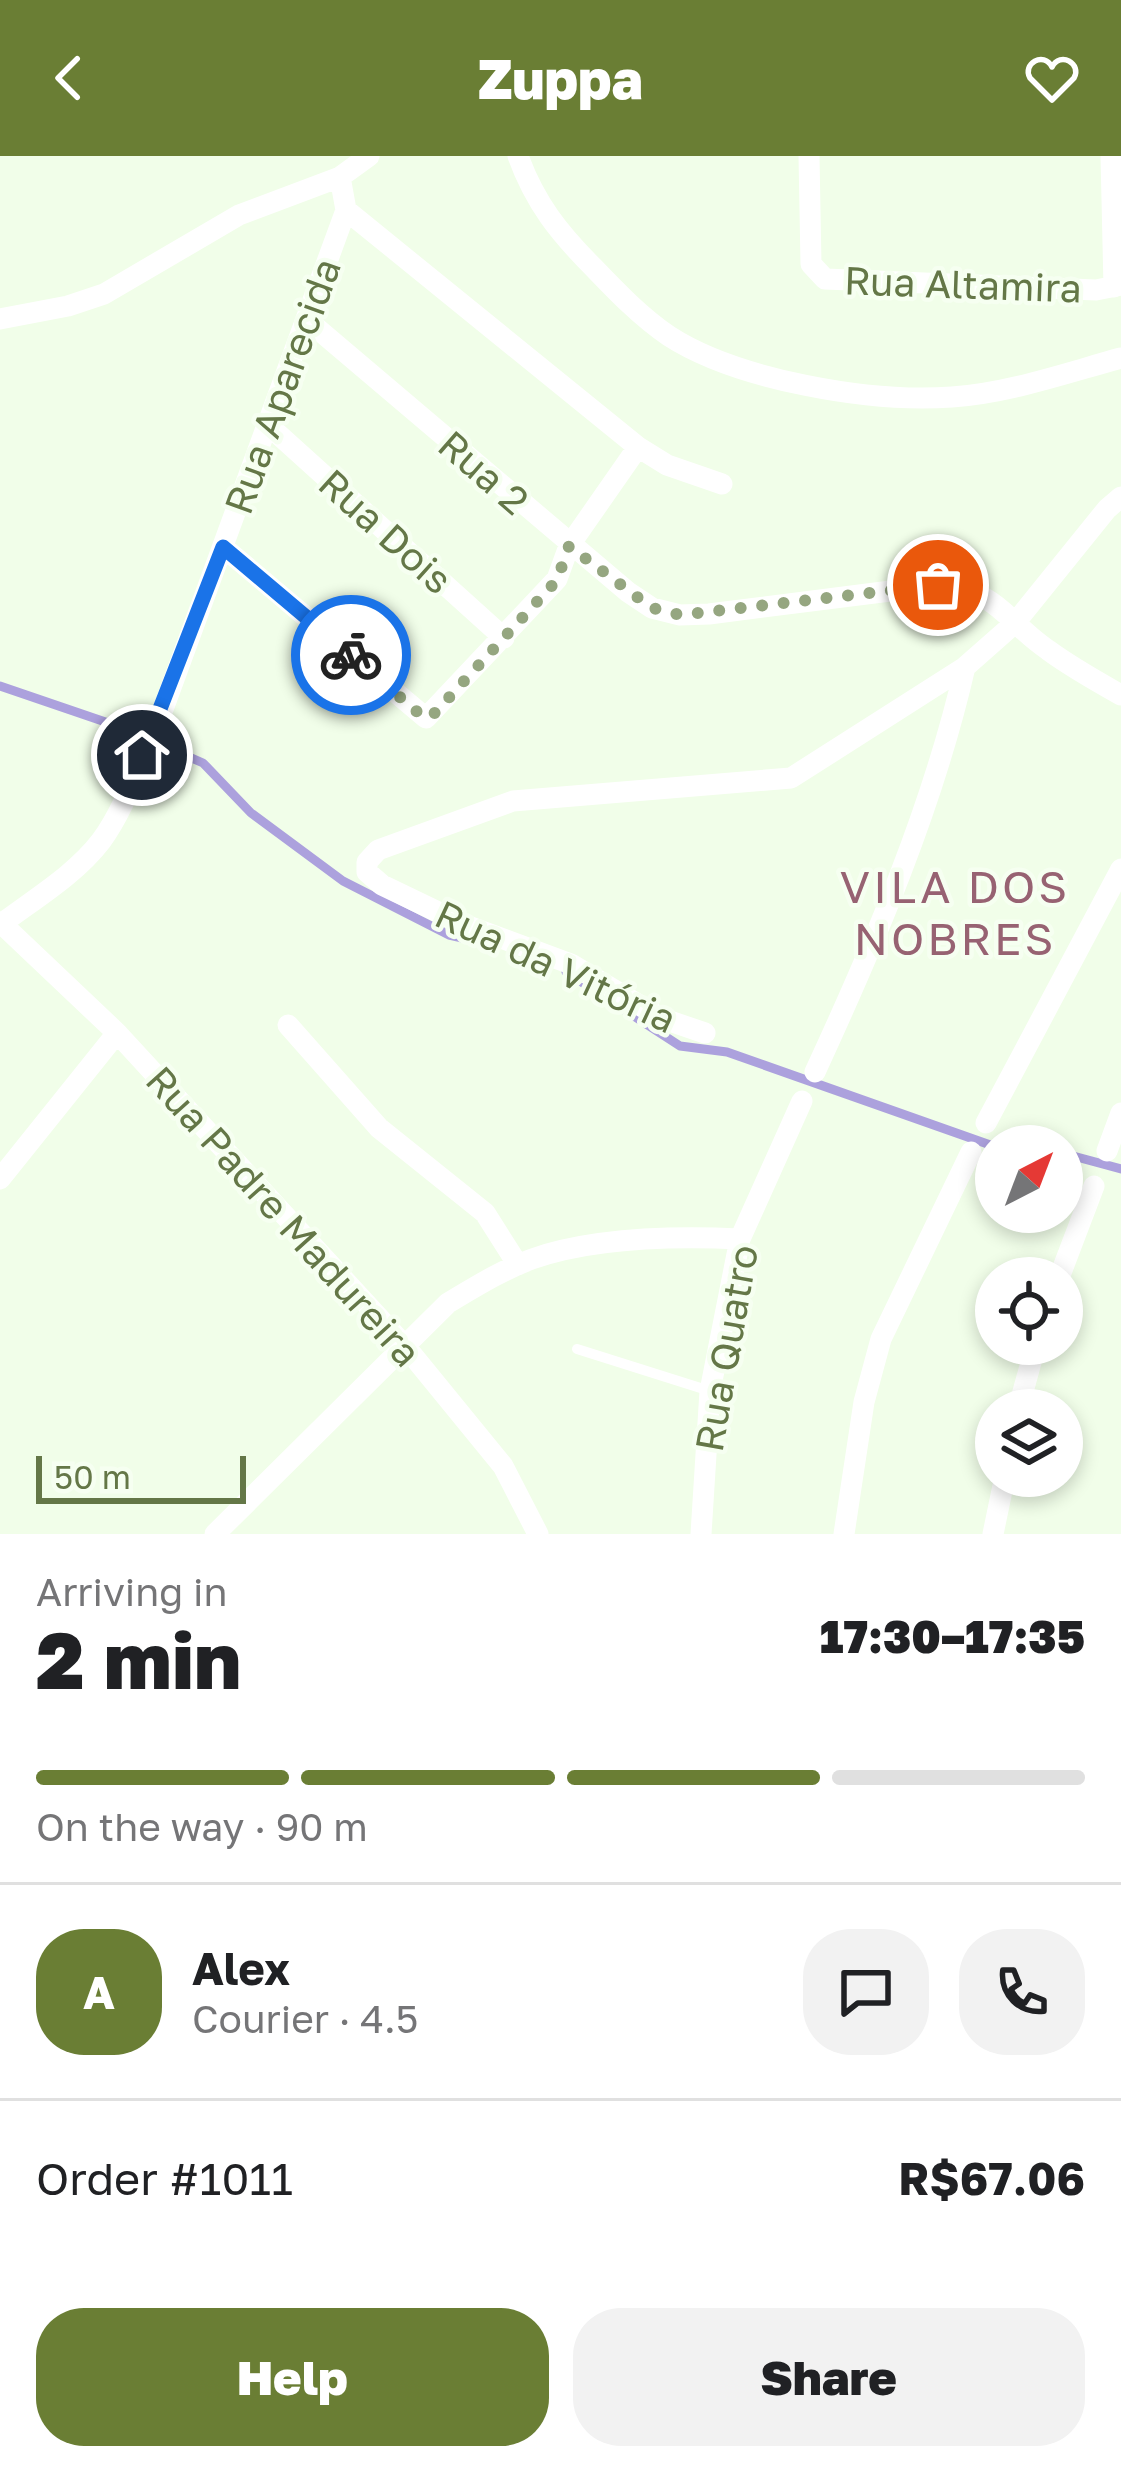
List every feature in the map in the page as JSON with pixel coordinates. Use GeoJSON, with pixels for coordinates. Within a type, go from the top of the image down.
{"type":"FeatureCollection","features":[{"type":"Feature","properties":{"kind":"street"},"geometry":{"type":"LineString","coordinates":[[0,320],[68,307],[104,294],[239,215],[340,177],[369,156]]}},
{"type":"Feature","properties":{"kind":"street"},"geometry":{"type":"LineString","coordinates":[[518,156],[539,207],[628,303],[694,350],[758,375],[848,392],[949,398],[994,392],[1121,358]]}},
{"type":"Feature","properties":{"kind":"street","name":"Rua Altamira"},"geometry":{"type":"LineString","coordinates":[[809,156],[811,264],[825,279],[1096,290],[1118,286]]}},
{"type":"Feature","properties":{"kind":"street"},"geometry":{"type":"LineString","coordinates":[[1111,156],[1118,286]]}},
{"type":"Feature","properties":{"kind":"street"},"geometry":{"type":"LineString","coordinates":[[340,177],[346,210],[638,447],[667,465],[722,484]]}},
{"type":"Feature","properties":{"kind":"street","name":"Rua Aparecida"},"geometry":{"type":"LineString","coordinates":[[0,923],[77,866],[101,840],[158,723],[346,210]]}},
{"type":"Feature","properties":{"kind":"street","name":"Rua 2"},"geometry":{"type":"LineString","coordinates":[[306,320],[569,546],[652,608],[680,615],[938,585],[981,594],[1001,605],[1046,649],[1121,695]]}},
{"type":"Feature","properties":{"kind":"street","name":"Rua Dois"},"geometry":{"type":"LineString","coordinates":[[268,425],[504,638]]}},
{"type":"Feature","properties":{"kind":"street"},"geometry":{"type":"LineString","coordinates":[[223,547],[422,716],[431,717],[557,580],[569,546],[638,447]]}},
{"type":"Feature","properties":{"kind":"street","name":"Rua da Vitória"},"geometry":{"type":"LineString","coordinates":[[705,1033],[639,1008],[572,964],[464,924],[382,885],[367,872],[367,862],[378,850],[513,802],[791,778],[965,667],[1015,622],[1121,497]]}},
{"type":"Feature","properties":{"kind":"street"},"geometry":{"type":"LineString","coordinates":[[815,1072],[871,951],[950,730],[965,667]]}},
{"type":"Feature","properties":{"kind":"street"},"geometry":{"type":"LineString","coordinates":[[986,1123],[1121,869]]}},
{"type":"Feature","properties":{"kind":"street","name":"Rua Padre Madureira"},"geometry":{"type":"LineString","coordinates":[[0,923],[118,1033],[405,1346],[502,1466],[538,1534]]}},
{"type":"Feature","properties":{"kind":"street"},"geometry":{"type":"LineString","coordinates":[[288,1024],[380,1129],[484,1213],[518,1265]]}},
{"type":"Feature","properties":{"kind":"street"},"geometry":{"type":"LineString","coordinates":[[0,1179],[118,1033]]}},
{"type":"Feature","properties":{"kind":"street","name":"Rua Quatro"},"geometry":{"type":"LineString","coordinates":[[701,1534],[710,1391],[740,1239],[802,1101]]}},
{"type":"Feature","properties":{"kind":"street"},"geometry":{"type":"LineString","coordinates":[[1107,1150],[1121,1113]]}},
{"type":"Feature","properties":{"kind":"street"},"geometry":{"type":"LineString","coordinates":[[844,1534],[864,1402],[881,1339],[971,1152]]}},
{"type":"Feature","properties":{"kind":"street"},"geometry":{"type":"LineString","coordinates":[[1067,1257],[1094,1186]]}},
{"type":"Feature","properties":{"kind":"street"},"geometry":{"type":"LineString","coordinates":[[215,1534],[448,1303],[537,1257],[635,1240],[740,1239]]}},
{"type":"Feature","properties":{"kind":"street"},"geometry":{"type":"LineString","coordinates":[[993,1534],[1001,1497]]}},
{"type":"Feature","properties":{"kind":"lane"},"geometry":{"type":"LineString","coordinates":[[577,1349],[710,1391]]}},
{"type":"Feature","properties":{"kind":"waterway"},"geometry":{"type":"LineString","coordinates":[[0,686],[123,728],[203,763],[251,813],[343,881],[449,935],[489,944]]}},
{"type":"Feature","properties":{"kind":"waterway"},"geometry":{"type":"LineString","coordinates":[[566,972],[680,1046],[727,1052],[975,1140]]}},
{"type":"Feature","properties":{"kind":"waterway"},"geometry":{"type":"LineString","coordinates":[[1083,1159],[1121,1169]]}},
{"type":"Feature","properties":{"kind":"way so far"},"geometry":{"type":"LineString","coordinates":[[351,655],[422,716],[431,717],[557,580],[569,546],[652,608],[680,615],[938,585]]}},
{"type":"Feature","properties":{"kind":"district","name":"VILA DOS NOBRES"},"geometry":{"type":"Point","coordinates":[955,912]}},
{"type":"Feature","properties":{"kind":"route"},"geometry":{"type":"LineString","coordinates":[[142,755],[223,547],[351,655]]}}]}
